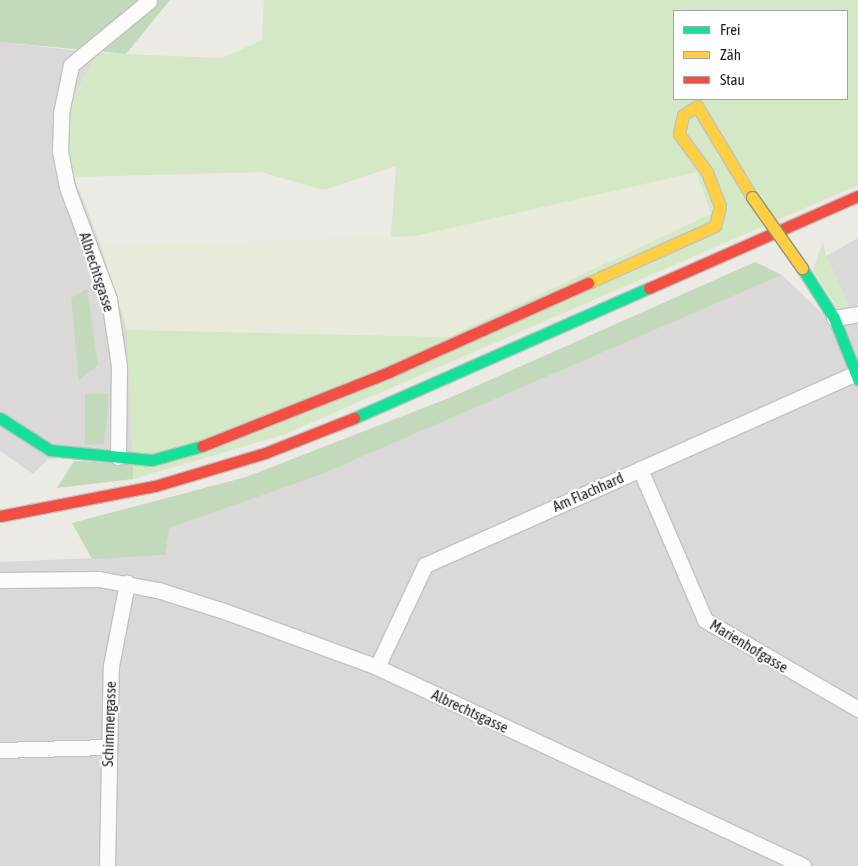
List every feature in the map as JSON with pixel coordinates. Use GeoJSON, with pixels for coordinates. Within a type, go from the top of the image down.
{"type":"FeatureCollection","features":[{"type":"Feature","properties":{"kind":"street","name":"Albrechtsgasse"},"geometry":{"type":"LineString","coordinates":[[118,457],[119,366],[109,299],[67,187],[60,151],[60,113],[71,65],[149,1]]}},
{"type":"Feature","properties":{"kind":"street"},"geometry":{"type":"LineString","coordinates":[[0,418],[50,450],[152,460],[187,452],[281,417],[715,226],[720,206],[708,172],[680,134],[683,115],[697,106],[752,197],[802,268],[834,318],[857,376]]}},
{"type":"Feature","properties":{"kind":"street"},"geometry":{"type":"LineString","coordinates":[[0,516],[155,486],[273,449],[858,196]]}},
{"type":"Feature","properties":{"kind":"street"},"geometry":{"type":"LineString","coordinates":[[834,318],[858,314]]}},
{"type":"Feature","properties":{"kind":"street","name":"Am Flachhard"},"geometry":{"type":"LineString","coordinates":[[377,667],[425,565],[640,469],[857,376]]}},
{"type":"Feature","properties":{"kind":"street","name":"Marienhofgasse"},"geometry":{"type":"LineString","coordinates":[[640,469],[705,620],[858,709]]}},
{"type":"Feature","properties":{"kind":"street","name":"Albrechtsgasse"},"geometry":{"type":"LineString","coordinates":[[0,580],[127,584],[227,612],[377,667],[803,866]]}},
{"type":"Feature","properties":{"kind":"street","name":"Schimmergasse"},"geometry":{"type":"LineString","coordinates":[[107,866],[107,747],[111,666],[127,584]]}},
{"type":"Feature","properties":{"kind":"street"},"geometry":{"type":"LineString","coordinates":[[0,750],[107,747]]}},
{"type":"Feature","properties":{"kind":"shaded area"},"geometry":{"type":"Polygon","coordinates":[[[0,42],[98,53],[69,104],[66,156],[101,246],[127,330],[140,453],[48,459],[33,474],[0,451],[0,42]]]}},
{"type":"Feature","properties":{"kind":"shaded area"},"geometry":{"type":"Polygon","coordinates":[[[858,238],[858,866],[0,866],[0,562],[165,555],[168,528],[320,475],[782,275],[824,315],[850,308],[826,256],[858,238]]]}},
{"type":"Feature","properties":{"kind":"green space"},"geometry":{"type":"Polygon","coordinates":[[[0,0],[170,0],[126,54],[0,42],[0,0]]]}},
{"type":"Feature","properties":{"kind":"green space"},"geometry":{"type":"Polygon","coordinates":[[[264,0],[858,0],[858,185],[283,435],[133,479],[127,330],[449,337],[711,214],[697,172],[416,236],[391,237],[396,166],[324,190],[261,172],[74,177],[66,156],[69,104],[98,53],[222,58],[262,40],[264,0]]]}},
{"type":"Feature","properties":{"kind":"green space"},"geometry":{"type":"Polygon","coordinates":[[[697,172],[712,214],[449,337],[127,330],[101,246],[416,236],[697,172]]]}},
{"type":"Feature","properties":{"kind":"green space"},"geometry":{"type":"Polygon","coordinates":[[[823,241],[826,256],[850,308],[839,311],[813,270],[823,241]]]}},
{"type":"Feature","properties":{"kind":"green space"},"geometry":{"type":"Polygon","coordinates":[[[755,262],[782,275],[320,475],[169,528],[165,555],[92,559],[72,523],[246,477],[454,396],[755,262]]]}},
{"type":"Feature","properties":{"kind":"green space"},"geometry":{"type":"Polygon","coordinates":[[[87,289],[98,365],[79,380],[71,298],[87,289]]]}},
{"type":"Feature","properties":{"kind":"green space"},"geometry":{"type":"Polygon","coordinates":[[[85,394],[109,394],[104,444],[85,445],[85,394]]]}},
{"type":"Feature","properties":{"kind":"green space"},"geometry":{"type":"Polygon","coordinates":[[[74,461],[133,464],[133,479],[57,488],[74,461]]]}},
{"type":"Feature","properties":{"kind":"traffic: fast"},"geometry":{"type":"LineString","coordinates":[[802,268],[834,318],[858,379]]}},
{"type":"Feature","properties":{"kind":"traffic: fast"},"geometry":{"type":"LineString","coordinates":[[354,418],[649,288]]}},
{"type":"Feature","properties":{"kind":"traffic: fast"},"geometry":{"type":"LineString","coordinates":[[0,418],[50,450],[152,460],[202,446]]}},
{"type":"Feature","properties":{"kind":"traffic: slow"},"geometry":{"type":"LineString","coordinates":[[588,283],[715,226],[720,206],[707,172],[679,134],[683,115],[697,106],[752,197]]}},
{"type":"Feature","properties":{"kind":"traffic: slow"},"geometry":{"type":"LineString","coordinates":[[752,197],[802,268]]}},
{"type":"Feature","properties":{"kind":"traffic: jam"},"geometry":{"type":"LineString","coordinates":[[649,288],[858,196]]}},
{"type":"Feature","properties":{"kind":"traffic: jam"},"geometry":{"type":"LineString","coordinates":[[202,446],[391,371],[588,283]]}},
{"type":"Feature","properties":{"kind":"traffic: jam"},"geometry":{"type":"LineString","coordinates":[[0,516],[155,486],[265,453],[354,418]]}}]}
